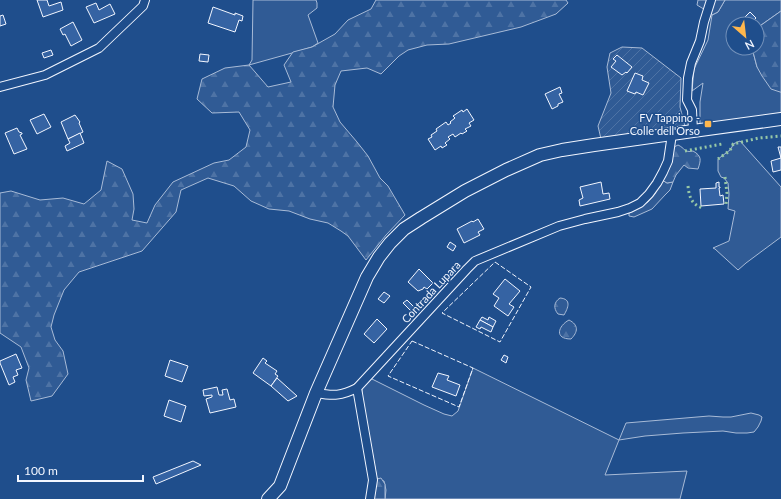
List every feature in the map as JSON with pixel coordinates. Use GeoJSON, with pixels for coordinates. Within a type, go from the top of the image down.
{"type":"FeatureCollection","features":[{"type":"Feature","properties":{"kind":"main road"},"geometry":{"type":"LineString","coordinates":[[268,499],[280,486],[316,393],[367,277],[379,257],[404,229],[465,190],[540,155],[562,150],[781,119]]}},
{"type":"Feature","properties":{"kind":"street"},"geometry":{"type":"LineString","coordinates":[[0,88],[45,75],[99,48],[143,6],[145,0]]}},
{"type":"Feature","properties":{"kind":"street"},"geometry":{"type":"LineString","coordinates":[[693,131],[692,110],[687,100],[688,78],[691,63],[700,41],[711,0]]}},
{"type":"Feature","properties":{"kind":"street","name":"Contrada Lupara"},"geometry":{"type":"LineString","coordinates":[[357,388],[475,261],[559,226],[618,212],[640,203],[658,183],[668,161],[672,134]]}},
{"type":"Feature","properties":{"kind":"street"},"geometry":{"type":"LineString","coordinates":[[316,393],[338,395],[348,393],[357,388],[373,480],[370,499]]}},
{"type":"Feature","properties":{"kind":"shaded area"},"geometry":{"type":"Polygon","coordinates":[[[253,0],[316,0],[317,8],[308,15],[318,43],[312,47],[249,65],[252,60],[253,0]]]}},
{"type":"Feature","properties":{"kind":"shaded area"},"geometry":{"type":"Polygon","coordinates":[[[725,0],[781,0],[781,11],[765,22],[765,16],[725,16],[725,56],[754,56],[757,67],[781,92],[781,114],[700,124],[700,102],[703,83],[692,91],[694,69],[708,40],[712,15],[718,12],[725,0]]]}},
{"type":"Feature","properties":{"kind":"shaded area"},"geometry":{"type":"Polygon","coordinates":[[[740,141],[781,187],[781,237],[738,270],[713,248],[729,241],[735,211],[728,209],[728,183],[721,177],[718,171],[718,159],[730,150],[733,144],[740,141]]]}},
{"type":"Feature","properties":{"kind":"shaded area"},"geometry":{"type":"Polygon","coordinates":[[[662,180],[667,183],[673,182],[670,190],[652,209],[634,217],[629,216],[629,213],[648,202],[655,194],[662,180]]]}},
{"type":"Feature","properties":{"kind":"shaded area"},"geometry":{"type":"Polygon","coordinates":[[[473,368],[619,440],[605,475],[687,471],[680,499],[385,499],[386,490],[384,481],[377,479],[362,396],[362,388],[370,378],[424,405],[452,416],[458,411],[473,368]]]}},
{"type":"Feature","properties":{"kind":"shaded area"},"geometry":{"type":"Polygon","coordinates":[[[751,413],[762,417],[754,432],[736,433],[723,431],[683,433],[619,440],[626,423],[709,416],[731,417],[751,413]]]}},
{"type":"Feature","properties":{"kind":"green space"},"geometry":{"type":"Polygon","coordinates":[[[376,0],[566,0],[568,3],[556,14],[521,27],[449,44],[427,45],[408,50],[399,56],[381,74],[367,68],[341,71],[335,85],[333,107],[340,122],[368,156],[380,178],[388,186],[405,215],[386,235],[366,260],[348,236],[328,223],[310,219],[289,211],[269,209],[251,201],[234,186],[208,178],[181,190],[176,212],[142,251],[79,272],[64,290],[51,327],[55,340],[63,351],[68,374],[52,396],[31,401],[26,380],[29,368],[21,347],[0,333],[0,193],[11,191],[40,200],[63,198],[84,204],[101,190],[107,161],[122,169],[133,194],[134,209],[132,220],[147,223],[155,205],[173,182],[214,163],[229,160],[246,147],[250,130],[239,112],[212,113],[197,99],[202,79],[225,68],[249,65],[268,87],[291,82],[284,65],[293,52],[312,47],[335,34],[348,20],[371,9],[376,0]]]}},
{"type":"Feature","properties":{"kind":"green space"},"geometry":{"type":"Polygon","coordinates":[[[698,0],[725,0],[718,12],[712,15],[697,5],[698,0]]]}},
{"type":"Feature","properties":{"kind":"green space"},"geometry":{"type":"Polygon","coordinates":[[[781,11],[781,92],[771,89],[757,67],[754,56],[765,56],[765,22],[781,11]]]}},
{"type":"Feature","properties":{"kind":"green space"},"geometry":{"type":"Polygon","coordinates":[[[622,47],[642,48],[681,78],[680,107],[685,126],[601,139],[598,126],[611,93],[607,67],[610,53],[622,47]]]}},
{"type":"Feature","properties":{"kind":"green space"},"geometry":{"type":"Polygon","coordinates":[[[678,145],[686,151],[693,151],[698,155],[700,158],[699,166],[698,169],[688,168],[684,165],[676,175],[673,182],[667,183],[662,180],[674,147],[678,145]]]}},
{"type":"Feature","properties":{"kind":"green space"},"geometry":{"type":"Polygon","coordinates":[[[560,298],[568,302],[568,307],[564,315],[558,314],[555,310],[555,303],[560,298]]]}},
{"type":"Feature","properties":{"kind":"green space"},"geometry":{"type":"Polygon","coordinates":[[[569,320],[576,326],[575,334],[571,339],[560,335],[560,329],[569,320]]]}},
{"type":"Feature","properties":{"kind":"green space"},"geometry":{"type":"Polygon","coordinates":[[[381,478],[385,484],[385,499],[374,499],[374,486],[377,479],[381,478]]]}},
{"type":"Feature","properties":{"kind":"building"},"geometry":{"type":"Polygon","coordinates":[[[37,0],[47,0],[49,6],[61,2],[63,10],[43,17],[37,0]]]}},
{"type":"Feature","properties":{"kind":"building"},"geometry":{"type":"Polygon","coordinates":[[[96,3],[99,10],[110,4],[115,14],[94,23],[86,7],[96,3]]]}},
{"type":"Feature","properties":{"kind":"building"},"geometry":{"type":"Polygon","coordinates":[[[213,7],[235,15],[235,13],[243,16],[242,21],[239,20],[235,32],[208,23],[213,7]]]}},
{"type":"Feature","properties":{"kind":"building"},"geometry":{"type":"Polygon","coordinates":[[[750,12],[754,16],[746,16],[750,12]]]}},
{"type":"Feature","properties":{"kind":"building"},"geometry":{"type":"Polygon","coordinates":[[[3,15],[6,24],[0,26],[0,16],[3,15]]]}},
{"type":"Feature","properties":{"kind":"building"},"geometry":{"type":"Polygon","coordinates":[[[73,22],[82,40],[71,46],[65,34],[63,35],[60,29],[73,22]]]}},
{"type":"Feature","properties":{"kind":"building"},"geometry":{"type":"Polygon","coordinates":[[[51,50],[53,55],[44,58],[42,53],[51,50]]]}},
{"type":"Feature","properties":{"kind":"building"},"geometry":{"type":"Polygon","coordinates":[[[200,54],[209,55],[208,62],[199,61],[200,54]]]}},
{"type":"Feature","properties":{"kind":"building"},"geometry":{"type":"Polygon","coordinates":[[[617,55],[632,67],[627,73],[626,72],[622,75],[611,67],[616,61],[613,59],[617,55]]]}},
{"type":"Feature","properties":{"kind":"building"},"geometry":{"type":"Polygon","coordinates":[[[635,73],[643,76],[642,80],[649,83],[643,95],[636,92],[635,94],[627,91],[635,73]]]}},
{"type":"Feature","properties":{"kind":"building"},"geometry":{"type":"Polygon","coordinates":[[[560,87],[562,93],[559,94],[563,102],[552,109],[545,94],[560,87]]]}},
{"type":"Feature","properties":{"kind":"building"},"geometry":{"type":"Polygon","coordinates":[[[467,109],[474,120],[469,123],[471,126],[465,129],[467,131],[462,134],[461,133],[455,137],[453,134],[448,137],[450,139],[445,143],[447,145],[442,148],[441,146],[435,150],[428,139],[432,137],[431,135],[437,131],[436,129],[446,122],[448,125],[451,123],[450,122],[455,118],[453,116],[462,110],[463,112],[467,109]]]}},
{"type":"Feature","properties":{"kind":"building"},"geometry":{"type":"Polygon","coordinates":[[[44,114],[51,127],[37,134],[30,120],[44,114]]]}},
{"type":"Feature","properties":{"kind":"building"},"geometry":{"type":"Polygon","coordinates":[[[75,115],[80,122],[79,123],[83,132],[68,139],[61,122],[75,115]]]}},
{"type":"Feature","properties":{"kind":"building"},"geometry":{"type":"Polygon","coordinates":[[[17,128],[19,132],[22,133],[20,135],[27,149],[14,154],[5,133],[17,128]]]}},
{"type":"Feature","properties":{"kind":"building"},"geometry":{"type":"Polygon","coordinates":[[[80,133],[84,143],[67,151],[65,146],[70,143],[68,139],[80,133]]]}},
{"type":"Feature","properties":{"kind":"building"},"geometry":{"type":"Polygon","coordinates":[[[778,147],[781,147],[781,158],[778,147]]]}},
{"type":"Feature","properties":{"kind":"building"},"geometry":{"type":"Polygon","coordinates":[[[781,158],[781,170],[773,172],[771,161],[781,158]]]}},
{"type":"Feature","properties":{"kind":"building"},"geometry":{"type":"Polygon","coordinates":[[[601,182],[603,194],[609,193],[610,199],[580,206],[579,200],[583,198],[580,187],[601,182]]]}},
{"type":"Feature","properties":{"kind":"building"},"geometry":{"type":"Polygon","coordinates":[[[719,182],[720,196],[723,195],[724,204],[701,206],[700,189],[716,188],[716,183],[719,182]]]}},
{"type":"Feature","properties":{"kind":"building"},"geometry":{"type":"Polygon","coordinates":[[[478,219],[484,229],[478,232],[480,235],[464,243],[457,229],[478,219]]]}},
{"type":"Feature","properties":{"kind":"building"},"geometry":{"type":"Polygon","coordinates":[[[450,242],[456,246],[453,251],[447,247],[450,242]]]}},
{"type":"Feature","properties":{"kind":"building"},"geometry":{"type":"Polygon","coordinates":[[[419,269],[433,283],[427,289],[424,287],[418,291],[408,282],[419,269]]]}},
{"type":"Feature","properties":{"kind":"building"},"geometry":{"type":"Polygon","coordinates":[[[505,279],[520,291],[509,304],[514,307],[508,316],[494,306],[499,298],[493,294],[505,279]]]}},
{"type":"Feature","properties":{"kind":"building"},"geometry":{"type":"Polygon","coordinates":[[[384,292],[390,296],[384,303],[378,299],[384,292]]]}},
{"type":"Feature","properties":{"kind":"building"},"geometry":{"type":"Polygon","coordinates":[[[407,300],[414,307],[411,311],[403,303],[407,300]]]}},
{"type":"Feature","properties":{"kind":"building"},"geometry":{"type":"Polygon","coordinates":[[[482,317],[488,320],[489,317],[496,321],[493,327],[480,320],[482,317]]]}},
{"type":"Feature","properties":{"kind":"building"},"geometry":{"type":"Polygon","coordinates":[[[377,319],[387,329],[374,343],[364,334],[377,319]]]}},
{"type":"Feature","properties":{"kind":"building"},"geometry":{"type":"Polygon","coordinates":[[[480,320],[493,327],[491,332],[481,327],[480,329],[476,327],[480,320]]]}},
{"type":"Feature","properties":{"kind":"building"},"geometry":{"type":"Polygon","coordinates":[[[16,354],[22,368],[16,370],[18,375],[13,377],[15,382],[9,385],[0,361],[16,354]]]}},
{"type":"Feature","properties":{"kind":"building"},"geometry":{"type":"Polygon","coordinates":[[[504,355],[508,357],[506,363],[501,360],[504,355]]]}},
{"type":"Feature","properties":{"kind":"building"},"geometry":{"type":"Polygon","coordinates":[[[263,358],[267,361],[265,363],[277,371],[275,374],[278,376],[271,386],[253,373],[263,358]]]}},
{"type":"Feature","properties":{"kind":"building"},"geometry":{"type":"Polygon","coordinates":[[[170,360],[188,366],[182,382],[165,376],[170,360]]]}},
{"type":"Feature","properties":{"kind":"building"},"geometry":{"type":"Polygon","coordinates":[[[438,373],[449,376],[447,380],[460,385],[456,396],[432,387],[438,373]]]}},
{"type":"Feature","properties":{"kind":"building"},"geometry":{"type":"Polygon","coordinates":[[[277,378],[297,396],[288,401],[271,386],[277,378]]]}},
{"type":"Feature","properties":{"kind":"building"},"geometry":{"type":"Polygon","coordinates":[[[217,387],[219,395],[223,395],[222,390],[227,389],[230,400],[234,399],[236,407],[210,413],[206,399],[212,397],[212,395],[204,396],[203,390],[217,387]]]}},
{"type":"Feature","properties":{"kind":"building"},"geometry":{"type":"Polygon","coordinates":[[[169,400],[186,406],[181,422],[164,416],[169,400]]]}},
{"type":"Feature","properties":{"kind":"building"},"geometry":{"type":"Polygon","coordinates":[[[193,461],[201,465],[156,484],[153,477],[193,461]]]}},
{"type":"Feature","properties":{"kind":"hedge"},"geometry":{"type":"LineString","coordinates":[[718,159],[729,151],[733,144],[759,138],[781,136]]}},
{"type":"Feature","properties":{"kind":"hedge"},"geometry":{"type":"LineString","coordinates":[[685,151],[722,144]]}},
{"type":"Feature","properties":{"kind":"hedge"},"geometry":{"type":"LineString","coordinates":[[725,177],[727,193],[726,205]]}},
{"type":"Feature","properties":{"kind":"hedge"},"geometry":{"type":"LineString","coordinates":[[688,186],[689,194],[694,203],[703,208]]}},
{"type":"Feature","properties":{"kind":"fence"},"geometry":{"type":"LineString","coordinates":[[495,262],[531,287],[500,342],[442,313],[495,262]]}},
{"type":"Feature","properties":{"kind":"fence"},"geometry":{"type":"LineString","coordinates":[[412,341],[473,368],[459,407],[388,376],[412,341]]}},
{"type":"Feature","properties":{"kind":"place","name":"FV Tappino - Colle dell'Orso"},"geometry":{"type":"Point","coordinates":[708,124]}}]}
